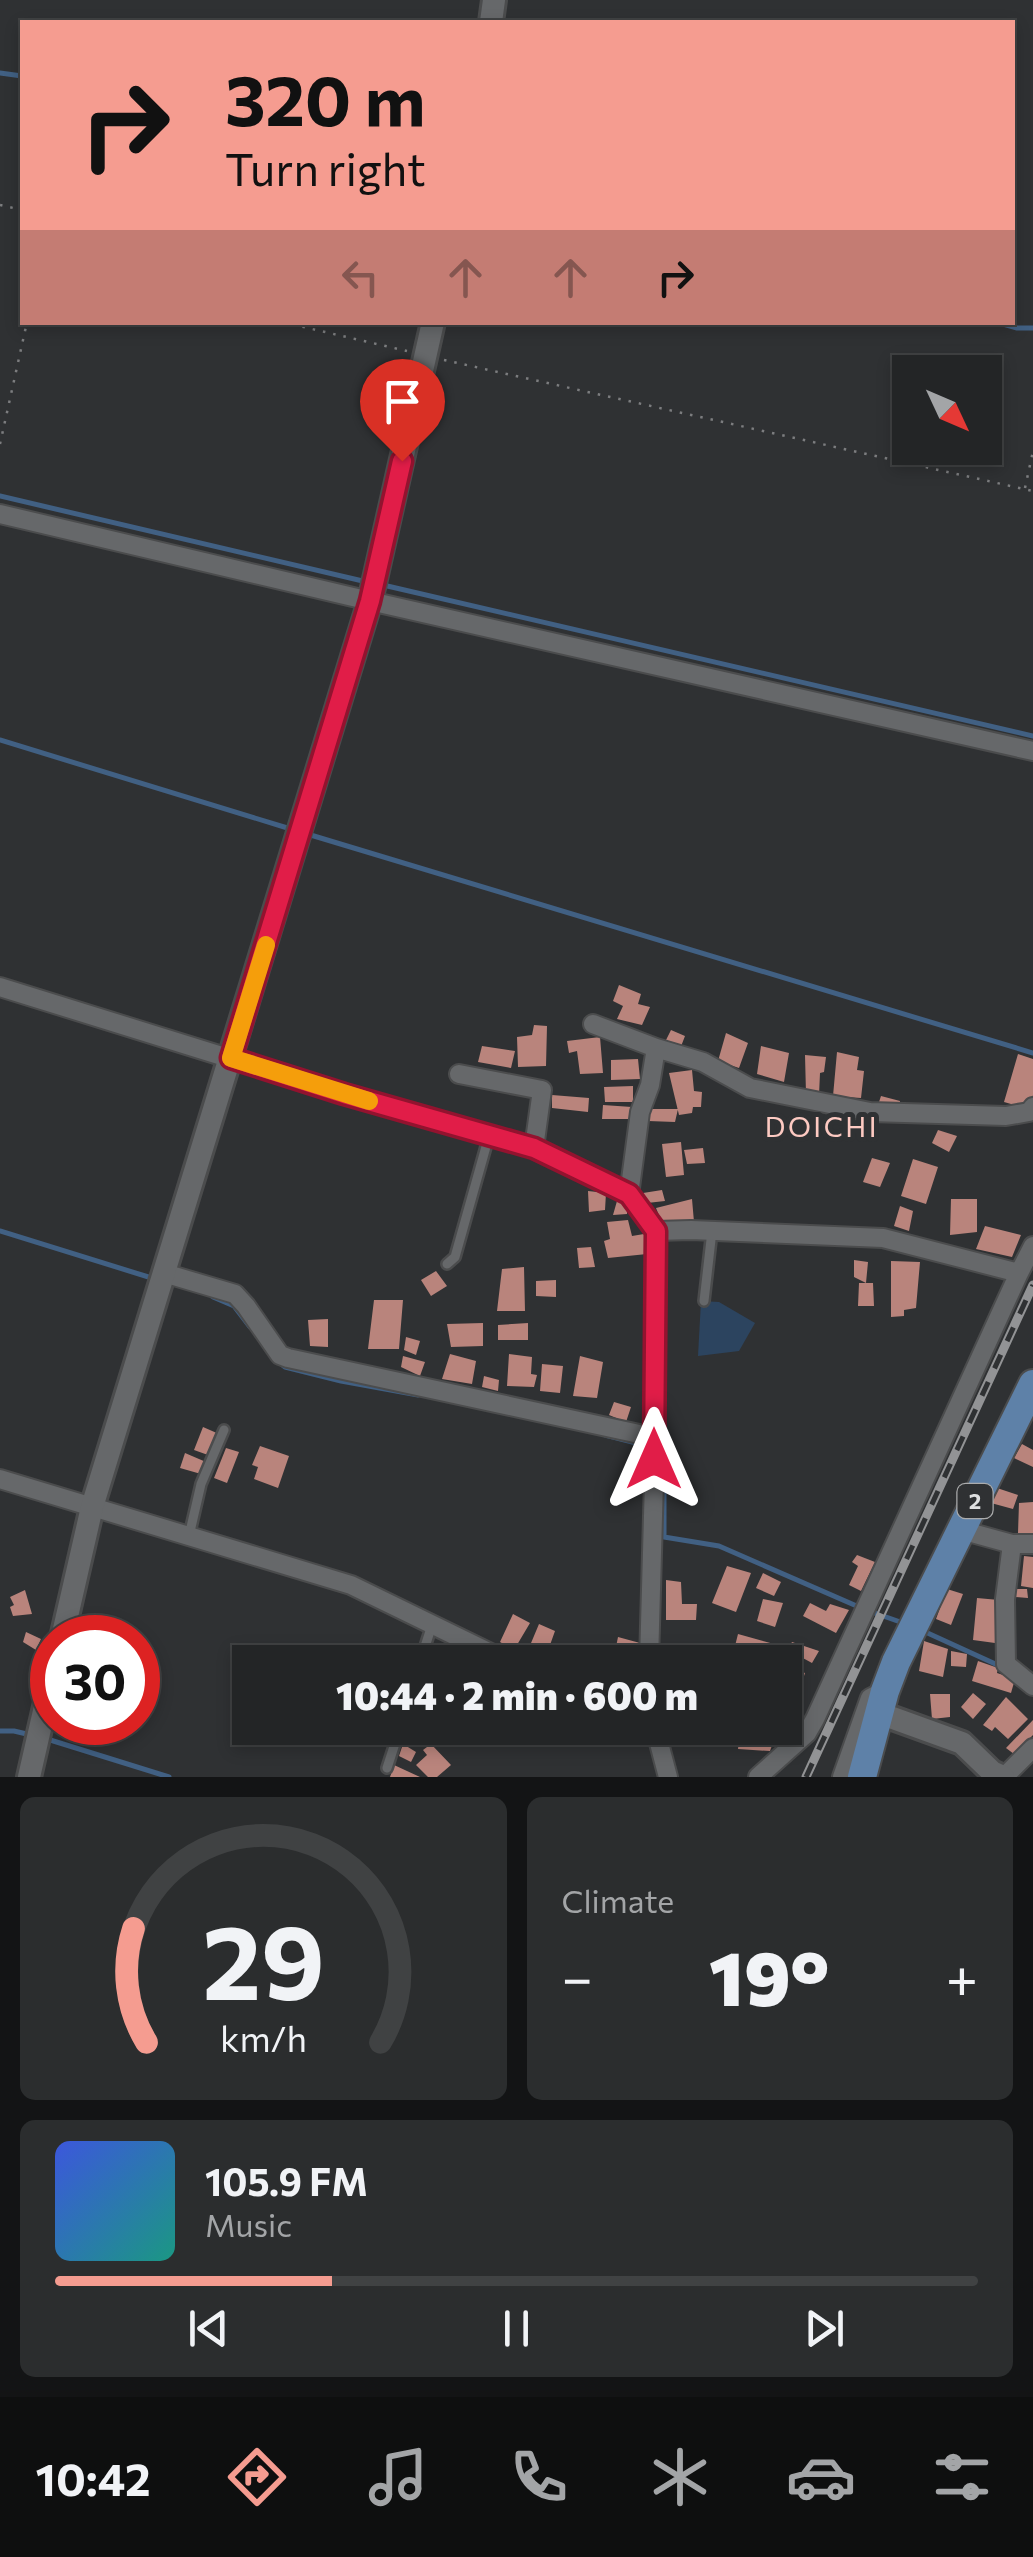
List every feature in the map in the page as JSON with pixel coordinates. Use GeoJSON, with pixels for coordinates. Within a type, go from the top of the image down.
{"type":"FeatureCollection","features":[{"type":"Feature","properties":{"kind":"main road","name":"2"},"geometry":{"type":"LineString","coordinates":[[862,1777],[914,1627],[1033,1384]]}},
{"type":"Feature","properties":{"kind":"street"},"geometry":{"type":"LineString","coordinates":[[67,1615],[92,1507],[370,601],[433,325]]}},
{"type":"Feature","properties":{"kind":"street"},"geometry":{"type":"LineString","coordinates":[[0,514],[1033,751]]}},
{"type":"Feature","properties":{"kind":"street"},"geometry":{"type":"LineString","coordinates":[[0,987],[344,1094],[534,1148],[629,1194],[656,1231],[649,1645]]}},
{"type":"Feature","properties":{"kind":"street"},"geometry":{"type":"LineString","coordinates":[[593,1024],[704,1062],[750,1088],[870,1112],[1006,1116],[1029,1112],[1033,1107]]}},
{"type":"Feature","properties":{"kind":"street"},"geometry":{"type":"LineString","coordinates":[[629,1194],[640,1112],[650,1085],[656,1048]]}},
{"type":"Feature","properties":{"kind":"street"},"geometry":{"type":"LineString","coordinates":[[459,1074],[542,1090],[534,1148]]}},
{"type":"Feature","properties":{"kind":"street"},"geometry":{"type":"LineString","coordinates":[[656,1231],[884,1238],[1018,1273]]}},
{"type":"Feature","properties":{"kind":"street"},"geometry":{"type":"LineString","coordinates":[[758,1777],[807,1733],[815,1718],[1033,1246]]}},
{"type":"Feature","properties":{"kind":"street"},"geometry":{"type":"LineString","coordinates":[[164,1273],[235,1294],[280,1355],[288,1358],[654,1437]]}},
{"type":"Feature","properties":{"kind":"street"},"geometry":{"type":"LineString","coordinates":[[0,1480],[351,1585],[474,1645]]}},
{"type":"Feature","properties":{"kind":"street"},"geometry":{"type":"LineString","coordinates":[[961,1530],[1012,1544],[1033,1544]]}},
{"type":"Feature","properties":{"kind":"street"},"geometry":{"type":"LineString","coordinates":[[1012,1544],[1005,1599],[1006,1664],[1033,1686]]}},
{"type":"Feature","properties":{"kind":"street"},"geometry":{"type":"LineString","coordinates":[[842,1777],[870,1698],[962,1743],[992,1772],[1003,1777],[1033,1748]]}},
{"type":"Feature","properties":{"kind":"street"},"geometry":{"type":"LineString","coordinates":[[875,1777],[884,1707]]}},
{"type":"Feature","properties":{"kind":"street"},"geometry":{"type":"LineString","coordinates":[[29,1777],[36,1745]]}},
{"type":"Feature","properties":{"kind":"street"},"geometry":{"type":"LineString","coordinates":[[660,1745],[668,1777]]}},
{"type":"Feature","properties":{"kind":"lane"},"geometry":{"type":"LineString","coordinates":[[447,1264],[455,1256],[489,1136]]}},
{"type":"Feature","properties":{"kind":"lane"},"geometry":{"type":"LineString","coordinates":[[704,1302],[712,1231]]}},
{"type":"Feature","properties":{"kind":"lane"},"geometry":{"type":"LineString","coordinates":[[188,1536],[201,1484],[224,1430]]}},
{"type":"Feature","properties":{"kind":"lane"},"geometry":{"type":"LineString","coordinates":[[426,1645],[432,1625]]}},
{"type":"Feature","properties":{"kind":"lane"},"geometry":{"type":"LineString","coordinates":[[386,1768],[394,1745]]}},
{"type":"Feature","properties":{"kind":"path"},"geometry":{"type":"LineString","coordinates":[[0,444],[26,325]]}},
{"type":"Feature","properties":{"kind":"path"},"geometry":{"type":"LineString","coordinates":[[295,325],[1033,491]]}},
{"type":"Feature","properties":{"kind":"path"},"geometry":{"type":"LineString","coordinates":[[1024,489],[1033,451]]}},
{"type":"Feature","properties":{"kind":"shaded area"},"geometry":{"type":"Polygon","coordinates":[[[701,1301],[719,1302],[755,1323],[739,1351],[698,1356],[701,1301]]]}},
{"type":"Feature","properties":{"kind":"building"},"geometry":{"type":"Polygon","coordinates":[[[619,985],[641,994],[638,1004],[650,1007],[642,1025],[617,1019],[623,1006],[613,1001],[619,985]]]}},
{"type":"Feature","properties":{"kind":"building"},"geometry":{"type":"Polygon","coordinates":[[[534,1025],[547,1026],[546,1066],[518,1067],[517,1037],[532,1035],[534,1025]]]}},
{"type":"Feature","properties":{"kind":"building"},"geometry":{"type":"Polygon","coordinates":[[[671,1030],[685,1036],[680,1049],[665,1042],[671,1030]]]}},
{"type":"Feature","properties":{"kind":"building"},"geometry":{"type":"Polygon","coordinates":[[[726,1033],[748,1043],[739,1068],[718,1061],[726,1033]]]}},
{"type":"Feature","properties":{"kind":"building"},"geometry":{"type":"Polygon","coordinates":[[[600,1037],[603,1073],[580,1074],[577,1051],[569,1053],[567,1041],[600,1037]]]}},
{"type":"Feature","properties":{"kind":"building"},"geometry":{"type":"Polygon","coordinates":[[[482,1046],[515,1051],[511,1068],[478,1062],[482,1046]]]}},
{"type":"Feature","properties":{"kind":"building"},"geometry":{"type":"Polygon","coordinates":[[[761,1046],[789,1053],[784,1082],[757,1074],[761,1046]]]}},
{"type":"Feature","properties":{"kind":"building"},"geometry":{"type":"Polygon","coordinates":[[[837,1052],[859,1057],[857,1070],[864,1071],[861,1098],[833,1096],[837,1052]]]}},
{"type":"Feature","properties":{"kind":"building"},"geometry":{"type":"Polygon","coordinates":[[[1018,1054],[1033,1059],[1029,1109],[1004,1102],[1018,1054]]]}},
{"type":"Feature","properties":{"kind":"building"},"geometry":{"type":"Polygon","coordinates":[[[805,1055],[826,1057],[824,1072],[820,1073],[819,1095],[806,1094],[805,1055]]]}},
{"type":"Feature","properties":{"kind":"building"},"geometry":{"type":"Polygon","coordinates":[[[638,1059],[640,1079],[611,1080],[611,1060],[638,1059]]]}},
{"type":"Feature","properties":{"kind":"building"},"geometry":{"type":"Polygon","coordinates":[[[692,1070],[694,1091],[702,1092],[701,1107],[679,1115],[669,1073],[692,1070]]]}},
{"type":"Feature","properties":{"kind":"building"},"geometry":{"type":"Polygon","coordinates":[[[633,1086],[633,1102],[605,1102],[604,1087],[633,1086]]]}},
{"type":"Feature","properties":{"kind":"building"},"geometry":{"type":"Polygon","coordinates":[[[552,1095],[589,1098],[588,1112],[552,1108],[552,1095]]]}},
{"type":"Feature","properties":{"kind":"building"},"geometry":{"type":"Polygon","coordinates":[[[881,1096],[900,1101],[899,1109],[878,1105],[881,1096]]]}},
{"type":"Feature","properties":{"kind":"building"},"geometry":{"type":"Polygon","coordinates":[[[603,1105],[632,1107],[632,1119],[602,1119],[603,1105]]]}},
{"type":"Feature","properties":{"kind":"building"},"geometry":{"type":"Polygon","coordinates":[[[651,1109],[678,1109],[675,1122],[648,1121],[651,1109]]]}},
{"type":"Feature","properties":{"kind":"building"},"geometry":{"type":"Polygon","coordinates":[[[938,1130],[957,1136],[949,1152],[932,1143],[938,1130]]]}},
{"type":"Feature","properties":{"kind":"building"},"geometry":{"type":"Polygon","coordinates":[[[681,1142],[684,1175],[666,1177],[662,1144],[681,1142]]]}},
{"type":"Feature","properties":{"kind":"building"},"geometry":{"type":"Polygon","coordinates":[[[703,1148],[705,1163],[687,1164],[684,1150],[703,1148]]]}},
{"type":"Feature","properties":{"kind":"building"},"geometry":{"type":"Polygon","coordinates":[[[872,1158],[890,1163],[880,1187],[863,1182],[872,1158]]]}},
{"type":"Feature","properties":{"kind":"building"},"geometry":{"type":"Polygon","coordinates":[[[913,1159],[938,1167],[926,1204],[901,1196],[913,1159]]]}},
{"type":"Feature","properties":{"kind":"building"},"geometry":{"type":"Polygon","coordinates":[[[662,1190],[665,1201],[647,1203],[643,1193],[662,1190]]]}},
{"type":"Feature","properties":{"kind":"building"},"geometry":{"type":"Polygon","coordinates":[[[588,1191],[606,1193],[605,1210],[589,1212],[588,1191]]]}},
{"type":"Feature","properties":{"kind":"building"},"geometry":{"type":"Polygon","coordinates":[[[692,1199],[694,1222],[662,1223],[656,1208],[692,1199]]]}},
{"type":"Feature","properties":{"kind":"building"},"geometry":{"type":"Polygon","coordinates":[[[951,1199],[977,1199],[977,1232],[950,1235],[951,1199]]]}},
{"type":"Feature","properties":{"kind":"building"},"geometry":{"type":"Polygon","coordinates":[[[617,1201],[627,1202],[627,1214],[613,1215],[617,1201]]]}},
{"type":"Feature","properties":{"kind":"building"},"geometry":{"type":"Polygon","coordinates":[[[900,1206],[913,1211],[909,1231],[894,1226],[900,1206]]]}},
{"type":"Feature","properties":{"kind":"building"},"geometry":{"type":"Polygon","coordinates":[[[628,1220],[632,1236],[644,1234],[647,1254],[608,1258],[604,1241],[610,1239],[607,1222],[628,1220]]]}},
{"type":"Feature","properties":{"kind":"building"},"geometry":{"type":"Polygon","coordinates":[[[985,1226],[1021,1235],[1012,1257],[976,1249],[985,1226]]]}},
{"type":"Feature","properties":{"kind":"building"},"geometry":{"type":"Polygon","coordinates":[[[591,1247],[595,1267],[579,1268],[577,1248],[591,1247]]]}},
{"type":"Feature","properties":{"kind":"building"},"geometry":{"type":"Polygon","coordinates":[[[854,1260],[868,1262],[866,1283],[854,1277],[854,1260]]]}},
{"type":"Feature","properties":{"kind":"building"},"geometry":{"type":"Polygon","coordinates":[[[891,1261],[920,1262],[916,1308],[904,1310],[904,1316],[891,1317],[891,1261]]]}},
{"type":"Feature","properties":{"kind":"building"},"geometry":{"type":"Polygon","coordinates":[[[524,1267],[525,1311],[497,1311],[502,1269],[524,1267]]]}},
{"type":"Feature","properties":{"kind":"building"},"geometry":{"type":"Polygon","coordinates":[[[436,1271],[447,1286],[431,1296],[421,1280],[436,1271]]]}},
{"type":"Feature","properties":{"kind":"building"},"geometry":{"type":"Polygon","coordinates":[[[556,1280],[556,1297],[536,1296],[536,1281],[556,1280]]]}},
{"type":"Feature","properties":{"kind":"building"},"geometry":{"type":"Polygon","coordinates":[[[859,1283],[873,1283],[874,1306],[858,1306],[859,1283]]]}},
{"type":"Feature","properties":{"kind":"building"},"geometry":{"type":"Polygon","coordinates":[[[374,1300],[403,1300],[399,1349],[368,1349],[374,1300]]]}},
{"type":"Feature","properties":{"kind":"building"},"geometry":{"type":"Polygon","coordinates":[[[328,1319],[328,1347],[310,1346],[308,1320],[328,1319]]]}},
{"type":"Feature","properties":{"kind":"building"},"geometry":{"type":"Polygon","coordinates":[[[483,1323],[483,1346],[451,1347],[447,1324],[483,1323]]]}},
{"type":"Feature","properties":{"kind":"building"},"geometry":{"type":"Polygon","coordinates":[[[528,1323],[528,1340],[498,1340],[498,1325],[528,1323]]]}},
{"type":"Feature","properties":{"kind":"building"},"geometry":{"type":"Polygon","coordinates":[[[406,1337],[420,1341],[416,1355],[404,1350],[406,1337]]]}},
{"type":"Feature","properties":{"kind":"building"},"geometry":{"type":"Polygon","coordinates":[[[450,1354],[476,1361],[472,1384],[442,1379],[450,1354]]]}},
{"type":"Feature","properties":{"kind":"building"},"geometry":{"type":"Polygon","coordinates":[[[509,1354],[532,1357],[531,1374],[537,1375],[534,1387],[507,1386],[509,1354]]]}},
{"type":"Feature","properties":{"kind":"building"},"geometry":{"type":"Polygon","coordinates":[[[403,1356],[425,1362],[420,1376],[401,1367],[403,1356]]]}},
{"type":"Feature","properties":{"kind":"building"},"geometry":{"type":"Polygon","coordinates":[[[580,1356],[603,1362],[597,1398],[573,1396],[580,1356]]]}},
{"type":"Feature","properties":{"kind":"building"},"geometry":{"type":"Polygon","coordinates":[[[542,1364],[563,1366],[560,1393],[540,1391],[542,1364]]]}},
{"type":"Feature","properties":{"kind":"building"},"geometry":{"type":"Polygon","coordinates":[[[484,1376],[499,1380],[498,1391],[482,1387],[484,1376]]]}},
{"type":"Feature","properties":{"kind":"building"},"geometry":{"type":"Polygon","coordinates":[[[614,1402],[631,1407],[626,1422],[609,1415],[614,1402]]]}},
{"type":"Feature","properties":{"kind":"building"},"geometry":{"type":"Polygon","coordinates":[[[203,1427],[219,1434],[208,1455],[194,1450],[203,1427]]]}},
{"type":"Feature","properties":{"kind":"building"},"geometry":{"type":"Polygon","coordinates":[[[1022,1444],[1033,1450],[1033,1467],[1014,1458],[1022,1444]]]}},
{"type":"Feature","properties":{"kind":"building"},"geometry":{"type":"Polygon","coordinates":[[[260,1446],[289,1456],[278,1488],[254,1479],[258,1467],[252,1465],[260,1446]]]}},
{"type":"Feature","properties":{"kind":"building"},"geometry":{"type":"Polygon","coordinates":[[[226,1448],[239,1452],[227,1483],[214,1478],[226,1448]]]}},
{"type":"Feature","properties":{"kind":"building"},"geometry":{"type":"Polygon","coordinates":[[[185,1453],[206,1462],[201,1474],[180,1468],[185,1453]]]}},
{"type":"Feature","properties":{"kind":"building"},"geometry":{"type":"Polygon","coordinates":[[[994,1487],[1018,1495],[1013,1509],[991,1503],[994,1487]]]}},
{"type":"Feature","properties":{"kind":"building"},"geometry":{"type":"Polygon","coordinates":[[[1033,1502],[1033,1533],[1018,1533],[1019,1503],[1033,1502]]]}},
{"type":"Feature","properties":{"kind":"building"},"geometry":{"type":"Polygon","coordinates":[[[857,1555],[875,1562],[861,1591],[849,1585],[858,1566],[852,1562],[857,1555]]]}},
{"type":"Feature","properties":{"kind":"building"},"geometry":{"type":"Polygon","coordinates":[[[1024,1556],[1033,1557],[1033,1588],[1021,1586],[1024,1556]]]}},
{"type":"Feature","properties":{"kind":"building"},"geometry":{"type":"Polygon","coordinates":[[[727,1566],[751,1573],[736,1612],[712,1603],[727,1566]]]}},
{"type":"Feature","properties":{"kind":"building"},"geometry":{"type":"Polygon","coordinates":[[[763,1573],[781,1582],[774,1596],[756,1588],[763,1573]]]}},
{"type":"Feature","properties":{"kind":"building"},"geometry":{"type":"Polygon","coordinates":[[[666,1580],[681,1582],[682,1604],[697,1604],[696,1620],[666,1620],[666,1580]]]}},
{"type":"Feature","properties":{"kind":"building"},"geometry":{"type":"Polygon","coordinates":[[[947,1589],[963,1594],[951,1625],[936,1619],[947,1589]]]}},
{"type":"Feature","properties":{"kind":"building"},"geometry":{"type":"Polygon","coordinates":[[[1014,1589],[1027,1589],[1028,1598],[1015,1597],[1014,1589]]]}},
{"type":"Feature","properties":{"kind":"building"},"geometry":{"type":"Polygon","coordinates":[[[25,1590],[32,1614],[13,1616],[10,1597],[25,1590]]]}},
{"type":"Feature","properties":{"kind":"building"},"geometry":{"type":"Polygon","coordinates":[[[977,1598],[999,1600],[995,1643],[973,1640],[977,1598]]]}},
{"type":"Feature","properties":{"kind":"building"},"geometry":{"type":"Polygon","coordinates":[[[763,1599],[783,1603],[775,1627],[757,1621],[763,1599]]]}},
{"type":"Feature","properties":{"kind":"building"},"geometry":{"type":"Polygon","coordinates":[[[810,1603],[826,1611],[830,1604],[849,1610],[836,1633],[803,1616],[810,1603]]]}},
{"type":"Feature","properties":{"kind":"building"},"geometry":{"type":"Polygon","coordinates":[[[513,1614],[530,1623],[517,1645],[500,1642],[513,1614]]]}},
{"type":"Feature","properties":{"kind":"building"},"geometry":{"type":"Polygon","coordinates":[[[539,1624],[555,1631],[550,1645],[530,1645],[539,1624]]]}},
{"type":"Feature","properties":{"kind":"building"},"geometry":{"type":"Polygon","coordinates":[[[26,1632],[30,1634],[30,1646],[23,1642],[26,1632]]]}},
{"type":"Feature","properties":{"kind":"building"},"geometry":{"type":"Polygon","coordinates":[[[738,1634],[774,1644],[774,1645],[735,1645],[738,1634]]]}},
{"type":"Feature","properties":{"kind":"building"},"geometry":{"type":"Polygon","coordinates":[[[618,1637],[640,1643],[639,1645],[616,1645],[618,1637]]]}},
{"type":"Feature","properties":{"kind":"building"},"geometry":{"type":"Polygon","coordinates":[[[924,1641],[948,1649],[943,1677],[919,1671],[924,1641]]]}},
{"type":"Feature","properties":{"kind":"building"},"geometry":{"type":"Polygon","coordinates":[[[802,1645],[819,1651],[812,1663],[802,1658],[802,1645]]]}},
{"type":"Feature","properties":{"kind":"building"},"geometry":{"type":"Polygon","coordinates":[[[951,1651],[967,1654],[966,1667],[951,1666],[951,1651]]]}},
{"type":"Feature","properties":{"kind":"building"},"geometry":{"type":"Polygon","coordinates":[[[978,1661],[1015,1679],[1011,1693],[972,1681],[978,1661]]]}},
{"type":"Feature","properties":{"kind":"building"},"geometry":{"type":"Polygon","coordinates":[[[973,1693],[986,1704],[973,1719],[961,1707],[973,1693]]]}},
{"type":"Feature","properties":{"kind":"building"},"geometry":{"type":"Polygon","coordinates":[[[930,1694],[950,1694],[950,1717],[932,1719],[930,1694]]]}},
{"type":"Feature","properties":{"kind":"building"},"geometry":{"type":"Polygon","coordinates":[[[1006,1697],[1028,1719],[1008,1739],[995,1727],[992,1731],[983,1725],[1006,1697]]]}},
{"type":"Feature","properties":{"kind":"building"},"geometry":{"type":"Polygon","coordinates":[[[1033,1720],[1033,1735],[1014,1754],[1006,1748],[1033,1720]]]}},
{"type":"Feature","properties":{"kind":"building"},"geometry":{"type":"Polygon","coordinates":[[[403,1745],[416,1752],[411,1762],[399,1756],[403,1745]]]}},
{"type":"Feature","properties":{"kind":"building"},"geometry":{"type":"Polygon","coordinates":[[[432,1745],[451,1765],[437,1777],[428,1777],[416,1765],[427,1755],[423,1750],[432,1745]]]}},
{"type":"Feature","properties":{"kind":"building"},"geometry":{"type":"Polygon","coordinates":[[[738,1745],[772,1745],[770,1751],[738,1749],[738,1745]]]}},
{"type":"Feature","properties":{"kind":"building"},"geometry":{"type":"Polygon","coordinates":[[[394,1765],[420,1777],[390,1777],[394,1765]]]}},
{"type":"Feature","properties":{"kind":"waterway"},"geometry":{"type":"LineString","coordinates":[[0,73],[20,76]]}},
{"type":"Feature","properties":{"kind":"waterway"},"geometry":{"type":"LineString","coordinates":[[1006,325],[1033,328]]}},
{"type":"Feature","properties":{"kind":"waterway"},"geometry":{"type":"LineString","coordinates":[[0,496],[367,582]]}},
{"type":"Feature","properties":{"kind":"waterway"},"geometry":{"type":"LineString","coordinates":[[383,585],[1033,736]]}},
{"type":"Feature","properties":{"kind":"waterway"},"geometry":{"type":"LineString","coordinates":[[0,740],[294,830]]}},
{"type":"Feature","properties":{"kind":"waterway"},"geometry":{"type":"LineString","coordinates":[[304,833],[1033,1053]]}},
{"type":"Feature","properties":{"kind":"waterway"},"geometry":{"type":"LineString","coordinates":[[0,1231],[155,1279]]}},
{"type":"Feature","properties":{"kind":"waterway"},"geometry":{"type":"LineString","coordinates":[[213,1297],[234,1306],[250,1327]]}},
{"type":"Feature","properties":{"kind":"waterway"},"geometry":{"type":"LineString","coordinates":[[279,1362],[285,1367],[341,1381],[418,1395]]}},
{"type":"Feature","properties":{"kind":"waterway"},"geometry":{"type":"LineString","coordinates":[[605,1435],[648,1446]]}},
{"type":"Feature","properties":{"kind":"waterway"},"geometry":{"type":"LineString","coordinates":[[662,1452],[664,1537],[719,1546],[859,1607]]}},
{"type":"Feature","properties":{"kind":"waterway"},"geometry":{"type":"LineString","coordinates":[[869,1611],[906,1624]]}},
{"type":"Feature","properties":{"kind":"waterway"},"geometry":{"type":"LineString","coordinates":[[921,1630],[1002,1667]]}},
{"type":"Feature","properties":{"kind":"waterway"},"geometry":{"type":"LineString","coordinates":[[0,1731],[30,1735]]}},
{"type":"Feature","properties":{"kind":"waterway"},"geometry":{"type":"LineString","coordinates":[[66,1745],[169,1777]]}},
{"type":"Feature","properties":{"kind":"railway"},"geometry":{"type":"LineString","coordinates":[[806,1777],[1033,1285]]}},
{"type":"Feature","properties":{"kind":"slow traffic"},"geometry":{"type":"LineString","coordinates":[[266,945],[231,1058],[369,1101]]}},
{"type":"Feature","properties":{"kind":"district","name":"DOICHI"},"geometry":{"type":"Point","coordinates":[822,1127]}},
{"type":"Feature","properties":{"kind":"route"},"geometry":{"type":"LineString","coordinates":[[402,461],[370,601],[231,1058],[534,1148],[629,1194],[656,1231],[654,1459]]}}]}
